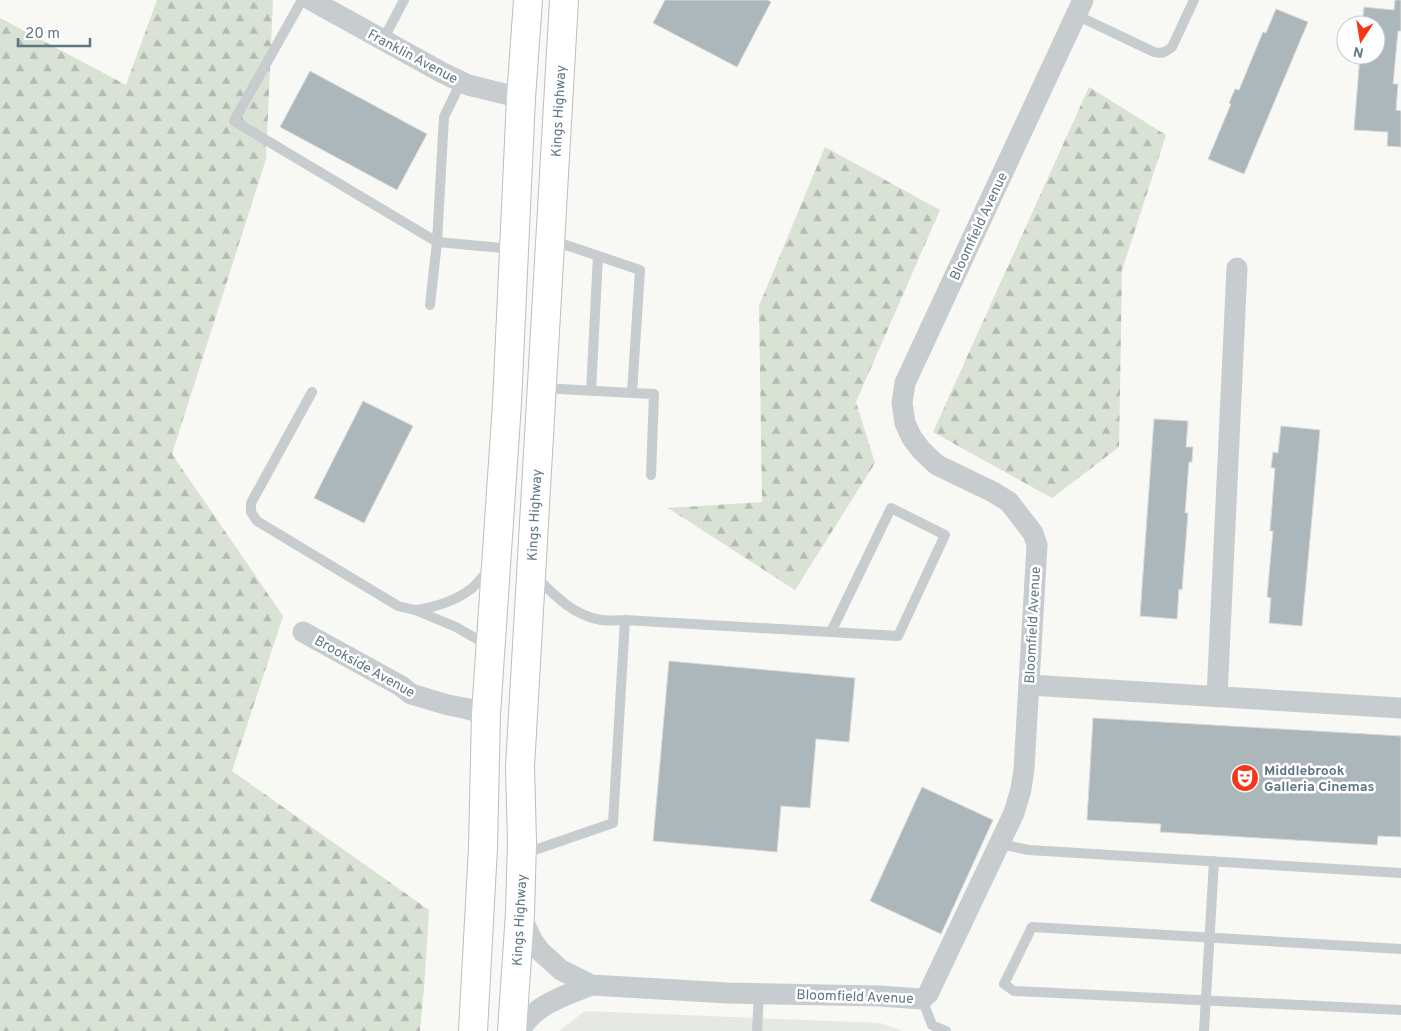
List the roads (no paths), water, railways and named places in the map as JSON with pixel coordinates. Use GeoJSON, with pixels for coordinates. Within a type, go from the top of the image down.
{"type":"FeatureCollection","features":[{"type":"Feature","properties":{"kind":"main road"},"geometry":{"type":"LineString","coordinates":[[473,1031],[483,848],[486,714],[506,403],[521,98],[528,0]]}},
{"type":"Feature","properties":{"kind":"main road","name":"Kings Highway"},"geometry":{"type":"LineString","coordinates":[[512,1031],[522,855],[520,767],[564,0]]}},
{"type":"Feature","properties":{"kind":"street","name":"Franklin Avenue"},"geometry":{"type":"LineString","coordinates":[[311,0],[461,82],[521,98]]}},
{"type":"Feature","properties":{"kind":"street","name":"Bloomfield Avenue"},"geometry":{"type":"LineString","coordinates":[[520,913],[532,940],[540,951],[560,970],[591,985],[728,993],[879,996],[922,999],[928,994],[1000,844],[1014,813],[1021,789],[1024,769],[1037,546],[1033,533],[1009,502],[993,492],[937,465],[922,451],[912,438],[906,423],[902,403],[905,383],[1079,7]]}},
{"type":"Feature","properties":{"kind":"street"},"geometry":{"type":"LineString","coordinates":[[1217,697],[1237,268]]}},
{"type":"Feature","properties":{"kind":"street","name":"Brookside Avenue"},"geometry":{"type":"LineString","coordinates":[[303,632],[401,686],[411,694],[486,714]]}},
{"type":"Feature","properties":{"kind":"street"},"geometry":{"type":"LineString","coordinates":[[1029,686],[1401,708]]}},
{"type":"Feature","properties":{"kind":"street","name":"Bloomfield Avenue"},"geometry":{"type":"LineString","coordinates":[[520,1031],[531,1015],[537,1010],[557,999],[591,985]]}},
{"type":"Feature","properties":{"kind":"lane"},"geometry":{"type":"LineString","coordinates":[[302,0],[234,121],[437,242],[514,249]]}},
{"type":"Feature","properties":{"kind":"lane"},"geometry":{"type":"LineString","coordinates":[[383,40],[404,0]]}},
{"type":"Feature","properties":{"kind":"lane"},"geometry":{"type":"LineString","coordinates":[[1079,7],[1154,52],[1160,53],[1166,52],[1172,47],[1194,0]]}},
{"type":"Feature","properties":{"kind":"lane"},"geometry":{"type":"LineString","coordinates":[[430,305],[437,242],[444,117],[461,82]]}},
{"type":"Feature","properties":{"kind":"lane"},"geometry":{"type":"LineString","coordinates":[[550,240],[640,270],[632,393]]}},
{"type":"Feature","properties":{"kind":"lane"},"geometry":{"type":"LineString","coordinates":[[591,391],[598,256]]}},
{"type":"Feature","properties":{"kind":"lane"},"geometry":{"type":"LineString","coordinates":[[542,388],[654,394],[651,475]]}},
{"type":"Feature","properties":{"kind":"lane"},"geometry":{"type":"LineString","coordinates":[[312,392],[251,503],[251,512],[257,521],[398,606],[415,610],[456,627],[490,647]]}},
{"type":"Feature","properties":{"kind":"lane"},"geometry":{"type":"LineString","coordinates":[[531,572],[561,601],[582,614],[602,620],[898,636],[945,535],[892,508],[831,632]]}},
{"type":"Feature","properties":{"kind":"lane"},"geometry":{"type":"LineString","coordinates":[[415,610],[431,608],[452,600],[472,588],[496,562]]}},
{"type":"Feature","properties":{"kind":"lane"},"geometry":{"type":"LineString","coordinates":[[522,855],[613,823],[625,620]]}},
{"type":"Feature","properties":{"kind":"lane"},"geometry":{"type":"LineString","coordinates":[[1000,844],[1029,850],[1401,873]]}},
{"type":"Feature","properties":{"kind":"lane"},"geometry":{"type":"LineString","coordinates":[[1204,1031],[1214,861]]}},
{"type":"Feature","properties":{"kind":"lane"},"geometry":{"type":"LineString","coordinates":[[1401,949],[1032,927],[1004,984],[1014,991],[1401,1010]]}},
{"type":"Feature","properties":{"kind":"lane"},"geometry":{"type":"LineString","coordinates":[[757,1031],[759,994]]}},
{"type":"Feature","properties":{"kind":"lane"},"geometry":{"type":"LineString","coordinates":[[922,999],[930,1028],[946,1031]]}},
{"type":"Feature","properties":{"kind":"place","name":"Middlebrook Galleria Cinemas"},"geometry":{"type":"Point","coordinates":[1245,778]}}]}
